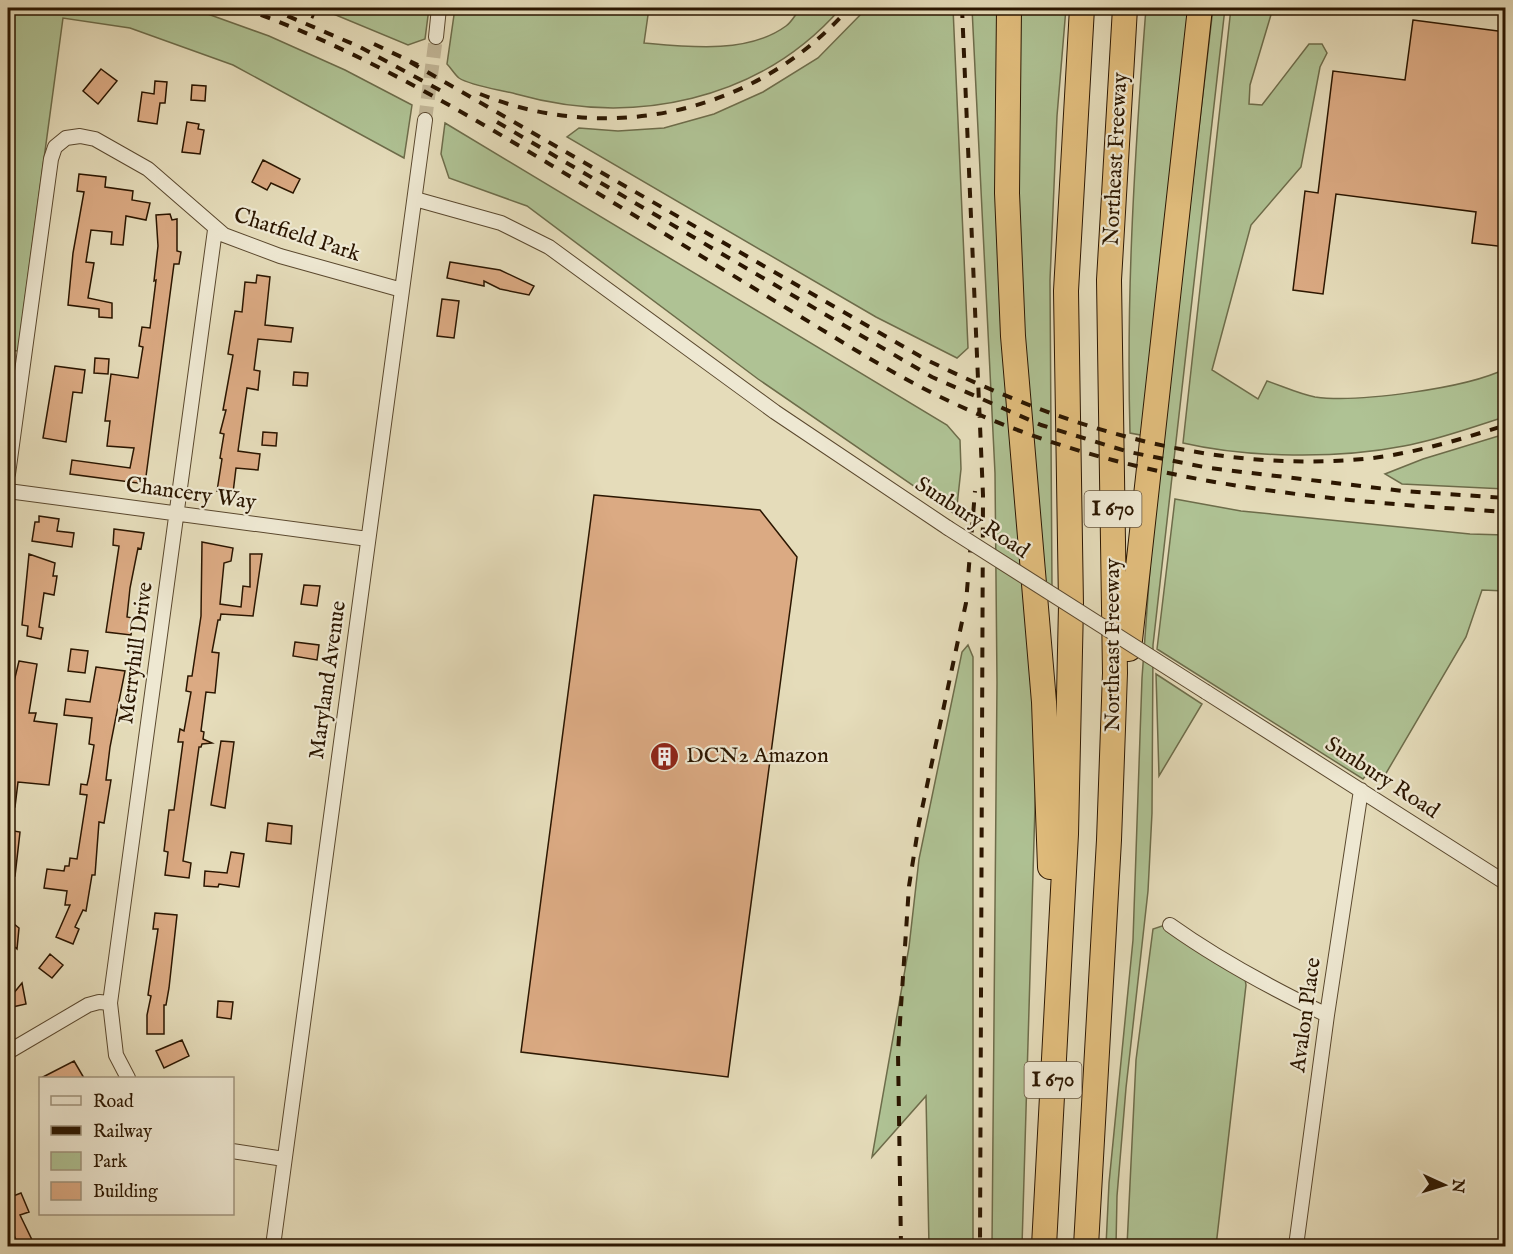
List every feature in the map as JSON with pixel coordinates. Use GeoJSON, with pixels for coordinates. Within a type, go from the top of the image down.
{"type":"FeatureCollection","features":[{"type":"Feature","properties":{"kind":"highway"},"geometry":{"type":"LineString","coordinates":[[1009,8],[1007,193],[1013,336],[1043,679],[1051,882],[1062,913]]}},
{"type":"Feature","properties":{"kind":"highway","name":"Northeast Freeway"},"geometry":{"type":"LineString","coordinates":[[1044,1246],[1062,913],[1071,649],[1066,291],[1082,8]]}},
{"type":"Feature","properties":{"kind":"highway","name":"Northeast Freeway"},"geometry":{"type":"LineString","coordinates":[[1086,1246],[1109,840],[1115,673],[1109,280],[1125,8]]}},
{"type":"Feature","properties":{"kind":"highway"},"geometry":{"type":"LineString","coordinates":[[1098,1010],[1112,901],[1132,598],[1200,8]]}},
{"type":"Feature","properties":{"kind":"street"},"geometry":{"type":"LineString","coordinates":[[435,37],[440,8]]}},
{"type":"Feature","properties":{"kind":"street","name":"Maryland Avenue"},"geometry":{"type":"LineString","coordinates":[[273,1246],[425,120]]}},
{"type":"Feature","properties":{"kind":"street","name":"Chatfield Park"},"geometry":{"type":"LineString","coordinates":[[8,474],[51,159],[56,147],[66,138],[80,136],[95,139],[148,170],[215,230],[280,256],[402,290]]}},
{"type":"Feature","properties":{"kind":"street","name":"Sunbury Road"},"geometry":{"type":"LineString","coordinates":[[415,199],[501,223],[549,247],[775,412],[948,528],[1506,883]]}},
{"type":"Feature","properties":{"kind":"street","name":"Merryhill Drive"},"geometry":{"type":"LineString","coordinates":[[127,1077],[116,1055],[110,1004],[215,230]]}},
{"type":"Feature","properties":{"kind":"street","name":"Chancery Way"},"geometry":{"type":"LineString","coordinates":[[8,491],[368,539]]}},
{"type":"Feature","properties":{"kind":"street","name":"Avalon Place"},"geometry":{"type":"LineString","coordinates":[[1296,1246],[1327,1015],[1361,790]]}},
{"type":"Feature","properties":{"kind":"street"},"geometry":{"type":"LineString","coordinates":[[1170,925],[1196,943],[1282,993],[1327,1015]]}},
{"type":"Feature","properties":{"kind":"street"},"geometry":{"type":"LineString","coordinates":[[8,1052],[88,1005],[99,1002],[110,1004]]}},
{"type":"Feature","properties":{"kind":"street"},"geometry":{"type":"LineString","coordinates":[[234,1151],[284,1159]]}},
{"type":"Feature","properties":{"kind":"green space"},"geometry":{"type":"Polygon","coordinates":[[[8,8],[191,8],[269,36],[345,70],[412,105],[404,158],[233,65],[130,28],[63,18],[18,351],[8,350],[8,8]]]}},
{"type":"Feature","properties":{"kind":"green space"},"geometry":{"type":"Polygon","coordinates":[[[319,8],[429,8],[425,39],[408,45],[319,8]]]}},
{"type":"Feature","properties":{"kind":"green space"},"geometry":{"type":"Polygon","coordinates":[[[455,8],[649,8],[644,43],[717,47],[754,41],[771,35],[788,24],[801,8],[841,8],[809,40],[772,65],[733,85],[692,98],[649,106],[605,108],[560,104],[479,86],[459,78],[447,64],[455,8]]]}},
{"type":"Feature","properties":{"kind":"green space"},"geometry":{"type":"Polygon","coordinates":[[[867,8],[953,8],[968,348],[957,358],[876,317],[567,137],[579,128],[618,131],[664,128],[714,114],[763,92],[818,58],[867,8]]]}},
{"type":"Feature","properties":{"kind":"green space"},"geometry":{"type":"Polygon","coordinates":[[[972,8],[999,8],[1036,772],[1022,1246],[992,1246],[997,682],[995,473],[972,8]]]}},
{"type":"Feature","properties":{"kind":"green space"},"geometry":{"type":"Polygon","coordinates":[[[1018,8],[1066,8],[1057,116],[1050,280],[1052,590],[1045,590],[1019,276],[1018,8]]]}},
{"type":"Feature","properties":{"kind":"green space"},"geometry":{"type":"Polygon","coordinates":[[[1146,8],[1193,8],[1146,436],[1130,433],[1129,326],[1132,220],[1146,8]]]}},
{"type":"Feature","properties":{"kind":"green space"},"geometry":{"type":"Polygon","coordinates":[[[1213,8],[1225,8],[1153,645],[1152,813],[1148,891],[1126,1088],[1117,1196],[1116,1246],[1106,1246],[1109,1183],[1133,940],[1142,678],[1154,513],[1213,8]]]}},
{"type":"Feature","properties":{"kind":"green space"},"geometry":{"type":"Polygon","coordinates":[[[1231,8],[1273,8],[1250,85],[1249,104],[1262,105],[1309,44],[1322,44],[1327,53],[1320,67],[1301,167],[1251,225],[1212,370],[1258,399],[1267,381],[1315,397],[1357,398],[1440,388],[1488,376],[1505,369],[1505,417],[1417,443],[1351,453],[1264,454],[1183,443],[1231,8]]]}},
{"type":"Feature","properties":{"kind":"green space"},"geometry":{"type":"Polygon","coordinates":[[[445,123],[947,425],[960,440],[961,469],[956,515],[758,379],[527,206],[449,178],[441,154],[445,123]]]}},
{"type":"Feature","properties":{"kind":"green space"},"geometry":{"type":"Polygon","coordinates":[[[1505,434],[1505,489],[1402,484],[1385,474],[1423,459],[1505,434]]]}},
{"type":"Feature","properties":{"kind":"green space"},"geometry":{"type":"Polygon","coordinates":[[[1175,499],[1241,511],[1470,534],[1505,535],[1505,591],[1482,590],[1466,637],[1385,775],[1371,769],[1363,779],[1157,649],[1175,499]]]}},
{"type":"Feature","properties":{"kind":"green space"},"geometry":{"type":"Polygon","coordinates":[[[968,645],[973,657],[973,1246],[929,1246],[926,1096],[872,1157],[909,947],[919,859],[962,652],[968,645]]]}},
{"type":"Feature","properties":{"kind":"green space"},"geometry":{"type":"Polygon","coordinates":[[[1156,674],[1202,704],[1159,776],[1156,674]]]}},
{"type":"Feature","properties":{"kind":"green space"},"geometry":{"type":"Polygon","coordinates":[[[1165,925],[1244,973],[1246,985],[1216,1246],[1127,1246],[1136,1060],[1153,929],[1165,925]]]}},
{"type":"Feature","properties":{"kind":"building"},"geometry":{"type":"Polygon","coordinates":[[[1413,20],[1498,31],[1506,29],[1506,247],[1472,243],[1476,212],[1336,194],[1323,294],[1293,290],[1305,191],[1318,193],[1333,71],[1405,80],[1413,20]]]}},
{"type":"Feature","properties":{"kind":"building"},"geometry":{"type":"Polygon","coordinates":[[[101,69],[117,81],[98,104],[83,91],[101,69]]]}},
{"type":"Feature","properties":{"kind":"building"},"geometry":{"type":"Polygon","coordinates":[[[155,81],[167,82],[165,103],[160,103],[157,124],[138,121],[142,92],[154,94],[155,81]]]}},
{"type":"Feature","properties":{"kind":"building"},"geometry":{"type":"Polygon","coordinates":[[[192,85],[206,86],[205,101],[191,100],[192,85]]]}},
{"type":"Feature","properties":{"kind":"building"},"geometry":{"type":"Polygon","coordinates":[[[187,122],[199,124],[198,129],[204,130],[200,154],[182,152],[187,122]]]}},
{"type":"Feature","properties":{"kind":"building"},"geometry":{"type":"Polygon","coordinates":[[[263,160],[300,179],[293,193],[271,183],[267,190],[252,182],[263,160]]]}},
{"type":"Feature","properties":{"kind":"building"},"geometry":{"type":"Polygon","coordinates":[[[79,174],[106,177],[105,187],[133,191],[132,200],[150,203],[146,220],[126,216],[123,245],[111,244],[112,232],[91,230],[86,262],[94,263],[88,298],[112,303],[112,318],[99,317],[99,309],[68,305],[73,253],[84,192],[77,191],[79,174]]]}},
{"type":"Feature","properties":{"kind":"building"},"geometry":{"type":"Polygon","coordinates":[[[170,214],[172,220],[177,219],[177,251],[181,252],[179,264],[174,264],[145,484],[70,474],[72,460],[130,468],[134,448],[107,446],[110,421],[105,421],[111,374],[138,378],[143,347],[139,346],[142,327],[150,328],[156,280],[154,281],[158,246],[156,215],[170,214]]]}},
{"type":"Feature","properties":{"kind":"building"},"geometry":{"type":"Polygon","coordinates":[[[450,262],[500,270],[534,286],[529,295],[500,289],[484,281],[484,286],[447,278],[450,262]]]}},
{"type":"Feature","properties":{"kind":"building"},"geometry":{"type":"Polygon","coordinates":[[[257,275],[270,277],[265,325],[293,328],[291,342],[258,339],[254,370],[260,371],[258,390],[247,388],[238,451],[260,454],[258,470],[236,468],[233,493],[217,491],[224,434],[220,433],[226,410],[223,410],[233,355],[228,354],[235,311],[242,312],[245,282],[256,283],[257,275]]]}},
{"type":"Feature","properties":{"kind":"building"},"geometry":{"type":"Polygon","coordinates":[[[442,299],[459,301],[454,338],[437,336],[442,299]]]}},
{"type":"Feature","properties":{"kind":"building"},"geometry":{"type":"Polygon","coordinates":[[[95,358],[109,359],[108,374],[94,373],[95,358]]]}},
{"type":"Feature","properties":{"kind":"building"},"geometry":{"type":"Polygon","coordinates":[[[55,366],[85,370],[82,393],[73,392],[66,442],[43,438],[55,366]]]}},
{"type":"Feature","properties":{"kind":"building"},"geometry":{"type":"Polygon","coordinates":[[[294,372],[308,373],[307,386],[293,385],[294,372]]]}},
{"type":"Feature","properties":{"kind":"building"},"geometry":{"type":"Polygon","coordinates":[[[263,432],[277,433],[276,446],[262,445],[263,432]]]}},
{"type":"Feature","properties":{"kind":"building","name":"DCN2 Amazon"},"geometry":{"type":"Polygon","coordinates":[[[594,495],[760,510],[797,557],[728,1077],[521,1052],[594,495]]]}},
{"type":"Feature","properties":{"kind":"building"},"geometry":{"type":"Polygon","coordinates":[[[39,516],[59,519],[57,531],[74,533],[72,547],[32,541],[35,522],[39,522],[39,516]]]}},
{"type":"Feature","properties":{"kind":"building"},"geometry":{"type":"Polygon","coordinates":[[[114,529],[144,533],[141,549],[138,548],[130,588],[127,617],[133,618],[131,635],[106,632],[119,546],[113,545],[114,529]]]}},
{"type":"Feature","properties":{"kind":"building"},"geometry":{"type":"Polygon","coordinates":[[[202,542],[233,548],[231,561],[224,563],[220,604],[241,607],[243,586],[250,587],[250,554],[262,554],[253,616],[221,614],[218,620],[212,652],[219,653],[215,693],[206,692],[201,731],[204,732],[203,739],[212,743],[202,744],[199,747],[183,861],[191,863],[189,878],[165,875],[168,852],[164,851],[169,810],[174,810],[183,742],[178,742],[180,729],[184,731],[191,692],[186,691],[188,676],[192,676],[201,616],[202,542]]]}},
{"type":"Feature","properties":{"kind":"building"},"geometry":{"type":"Polygon","coordinates":[[[29,554],[55,563],[53,576],[57,576],[54,595],[44,593],[39,627],[43,628],[41,639],[27,636],[28,626],[22,625],[29,554]]]}},
{"type":"Feature","properties":{"kind":"building"},"geometry":{"type":"Polygon","coordinates":[[[304,585],[320,586],[317,606],[301,604],[304,585]]]}},
{"type":"Feature","properties":{"kind":"building"},"geometry":{"type":"Polygon","coordinates":[[[295,642],[319,645],[317,660],[293,656],[295,642]]]}},
{"type":"Feature","properties":{"kind":"building"},"geometry":{"type":"Polygon","coordinates":[[[71,649],[88,651],[85,673],[68,671],[71,649]]]}},
{"type":"Feature","properties":{"kind":"building"},"geometry":{"type":"Polygon","coordinates":[[[19,661],[37,664],[29,713],[36,713],[34,721],[57,724],[49,785],[18,782],[15,807],[8,806],[8,742],[14,698],[10,698],[19,661]]]}},
{"type":"Feature","properties":{"kind":"building"},"geometry":{"type":"Polygon","coordinates":[[[96,667],[125,671],[110,747],[106,780],[111,780],[104,823],[99,822],[95,875],[92,875],[86,911],[83,910],[75,927],[79,929],[73,944],[56,937],[70,905],[65,905],[67,891],[44,888],[47,869],[64,871],[65,866],[69,866],[70,858],[77,859],[87,795],[80,794],[81,784],[87,785],[94,745],[89,744],[92,718],[64,715],[66,699],[90,702],[96,667]]]}},
{"type":"Feature","properties":{"kind":"building"},"geometry":{"type":"Polygon","coordinates":[[[221,741],[234,742],[225,808],[211,805],[221,741]]]}},
{"type":"Feature","properties":{"kind":"building"},"geometry":{"type":"Polygon","coordinates":[[[268,823],[292,826],[291,844],[266,841],[268,823]]]}},
{"type":"Feature","properties":{"kind":"building"},"geometry":{"type":"Polygon","coordinates":[[[8,830],[20,832],[15,876],[8,876],[8,830]]]}},
{"type":"Feature","properties":{"kind":"building"},"geometry":{"type":"Polygon","coordinates":[[[231,852],[244,854],[239,887],[219,884],[218,887],[204,886],[205,871],[227,873],[231,852]]]}},
{"type":"Feature","properties":{"kind":"building"},"geometry":{"type":"Polygon","coordinates":[[[155,913],[177,915],[169,988],[166,1005],[164,1005],[164,1034],[147,1034],[147,1015],[151,996],[148,995],[158,929],[153,929],[155,913]]]}},
{"type":"Feature","properties":{"kind":"building"},"geometry":{"type":"Polygon","coordinates":[[[8,919],[19,928],[17,949],[8,941],[8,919]]]}},
{"type":"Feature","properties":{"kind":"building"},"geometry":{"type":"Polygon","coordinates":[[[50,954],[63,965],[52,978],[39,968],[50,954]]]}},
{"type":"Feature","properties":{"kind":"building"},"geometry":{"type":"Polygon","coordinates":[[[22,983],[26,1004],[8,1008],[8,1000],[22,983]]]}},
{"type":"Feature","properties":{"kind":"building"},"geometry":{"type":"Polygon","coordinates":[[[218,1001],[233,1002],[231,1019],[217,1017],[218,1001]]]}},
{"type":"Feature","properties":{"kind":"building"},"geometry":{"type":"Polygon","coordinates":[[[182,1040],[189,1056],[164,1068],[156,1051],[182,1040]]]}},
{"type":"Feature","properties":{"kind":"building"},"geometry":{"type":"Polygon","coordinates":[[[74,1061],[83,1077],[43,1077],[74,1061]]]}},
{"type":"Feature","properties":{"kind":"building"},"geometry":{"type":"Polygon","coordinates":[[[21,1193],[29,1212],[20,1215],[35,1246],[19,1246],[8,1223],[8,1198],[21,1193]]]}},
{"type":"Feature","properties":{"kind":"tunnel"},"geometry":{"type":"LineString","coordinates":[[425,120],[436,37]]}},
{"type":"Feature","properties":{"kind":"railway"},"geometry":{"type":"LineString","coordinates":[[242,8],[324,41],[442,101],[889,370],[951,402],[1017,430],[1084,452],[1153,470],[1222,483],[1293,494],[1506,512]]}},
{"type":"Feature","properties":{"kind":"railway"},"geometry":{"type":"LineString","coordinates":[[269,8],[360,47],[445,93]]}},
{"type":"Feature","properties":{"kind":"railway"},"geometry":{"type":"LineString","coordinates":[[293,8],[314,17]]}},
{"type":"Feature","properties":{"kind":"railway"},"geometry":{"type":"LineString","coordinates":[[480,94],[529,110],[579,117],[629,117],[678,110],[726,95],[771,73],[812,44],[849,8]]}},
{"type":"Feature","properties":{"kind":"railway"},"geometry":{"type":"LineString","coordinates":[[962,8],[983,495],[980,1246]]}},
{"type":"Feature","properties":{"kind":"railway"},"geometry":{"type":"LineString","coordinates":[[374,44],[418,65]]}},
{"type":"Feature","properties":{"kind":"railway"},"geometry":{"type":"LineString","coordinates":[[410,62],[925,359],[1030,405],[1084,424],[1138,440],[1193,451],[1249,459],[1306,462],[1364,459],[1400,454],[1506,425]]}},
{"type":"Feature","properties":{"kind":"railway"},"geometry":{"type":"LineString","coordinates":[[497,122],[932,377],[1041,425],[1129,452],[1209,468],[1403,491],[1506,498]]}},
{"type":"Feature","properties":{"kind":"railway"},"geometry":{"type":"LineString","coordinates":[[901,1246],[898,1052],[909,886],[919,823],[966,603],[975,491]]}},
{"type":"Feature","properties":{"kind":"place","name":"DCN2 Amazon"},"geometry":{"type":"Point","coordinates":[665,756]}}]}
